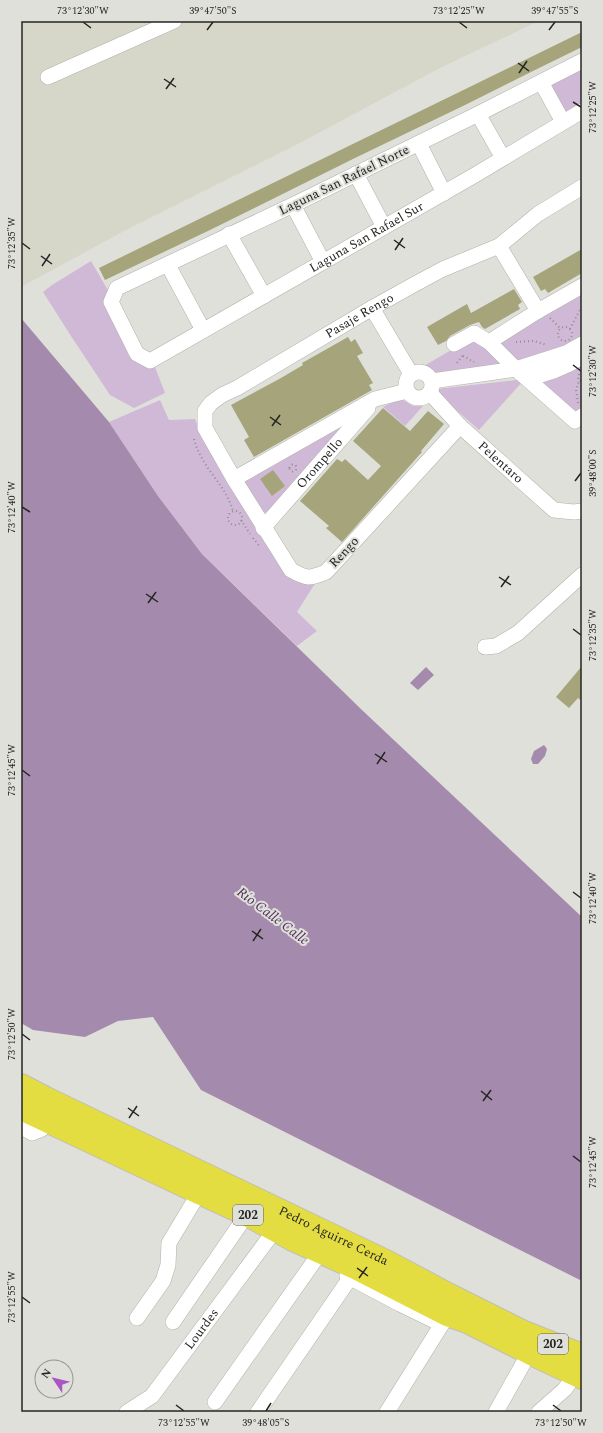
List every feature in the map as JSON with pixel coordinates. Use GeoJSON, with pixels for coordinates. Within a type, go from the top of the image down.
{"type":"FeatureCollection","features":[{"type":"Feature","properties":{"kind":"highway","name":"Pedro Aguirre Cerda"},"geometry":{"type":"LineString","coordinates":[[21,1084],[46,1098],[388,1262],[465,1321],[529,1353],[580,1369]]}},
{"type":"Feature","properties":{"kind":"highway","name":"Pedro Aguirre Cerda"},"geometry":{"type":"LineString","coordinates":[[21,1109],[45,1122],[199,1194],[243,1218],[355,1268],[448,1308],[524,1332],[580,1369]]}},
{"type":"Feature","properties":{"kind":"street"},"geometry":{"type":"LineString","coordinates":[[48,77],[174,21]]}},
{"type":"Feature","properties":{"kind":"street","name":"Laguna San Rafael Norte"},"geometry":{"type":"LineString","coordinates":[[150,361],[137,354],[111,302],[117,288],[419,144],[582,61]]}},
{"type":"Feature","properties":{"kind":"street"},"geometry":{"type":"LineString","coordinates":[[541,82],[563,122]]}},
{"type":"Feature","properties":{"kind":"street","name":"Laguna San Rafael Sur"},"geometry":{"type":"LineString","coordinates":[[150,361],[444,193],[582,111]]}},
{"type":"Feature","properties":{"kind":"street"},"geometry":{"type":"LineString","coordinates":[[478,114],[503,158]]}},
{"type":"Feature","properties":{"kind":"street"},"geometry":{"type":"LineString","coordinates":[[419,144],[444,193]]}},
{"type":"Feature","properties":{"kind":"street"},"geometry":{"type":"LineString","coordinates":[[356,174],[384,227]]}},
{"type":"Feature","properties":{"kind":"street","name":"Pasaje Rengo"},"geometry":{"type":"LineString","coordinates":[[234,479],[205,428],[205,411],[211,403],[222,395],[238,388],[372,308],[443,269],[499,246],[538,214],[582,187]]}},
{"type":"Feature","properties":{"kind":"street"},"geometry":{"type":"LineString","coordinates":[[293,205],[323,262]]}},
{"type":"Feature","properties":{"kind":"street"},"geometry":{"type":"LineString","coordinates":[[229,234],[264,296]]}},
{"type":"Feature","properties":{"kind":"street"},"geometry":{"type":"LineString","coordinates":[[499,246],[538,311]]}},
{"type":"Feature","properties":{"kind":"street"},"geometry":{"type":"LineString","coordinates":[[168,265],[203,330]]}},
{"type":"Feature","properties":{"kind":"street"},"geometry":{"type":"LineString","coordinates":[[489,342],[538,311],[582,286]]}},
{"type":"Feature","properties":{"kind":"street"},"geometry":{"type":"LineString","coordinates":[[372,308],[411,374]]}},
{"type":"Feature","properties":{"kind":"street"},"geometry":{"type":"LineString","coordinates":[[454,344],[474,333],[489,342],[521,374],[575,421],[581,417]]}},
{"type":"Feature","properties":{"kind":"street"},"geometry":{"type":"LineString","coordinates":[[521,374],[582,344]]}},
{"type":"Feature","properties":{"kind":"street"},"geometry":{"type":"LineString","coordinates":[[431,387],[521,374],[540,376],[568,365],[582,364]]}},
{"type":"Feature","properties":{"kind":"street"},"geometry":{"type":"LineString","coordinates":[[419,371],[430,377],[431,387],[424,398],[416,398],[407,391],[406,382],[411,374],[419,371]]}},
{"type":"Feature","properties":{"kind":"street","name":"Pelentaro"},"geometry":{"type":"LineString","coordinates":[[431,387],[460,426],[554,510],[574,512],[582,511]]}},
{"type":"Feature","properties":{"kind":"street","name":"Orompello"},"geometry":{"type":"LineString","coordinates":[[234,479],[375,399],[407,391]]}},
{"type":"Feature","properties":{"kind":"street","name":"Orompello"},"geometry":{"type":"LineString","coordinates":[[263,528],[375,399]]}},
{"type":"Feature","properties":{"kind":"street","name":"Rengo"},"geometry":{"type":"LineString","coordinates":[[234,479],[263,528],[291,570],[303,577],[314,577],[326,572],[460,426]]}},
{"type":"Feature","properties":{"kind":"street"},"geometry":{"type":"LineString","coordinates":[[485,647],[496,646],[518,632],[582,575]]}},
{"type":"Feature","properties":{"kind":"street"},"geometry":{"type":"LineString","coordinates":[[21,1127],[32,1133],[42,1128],[45,1122]]}},
{"type":"Feature","properties":{"kind":"street"},"geometry":{"type":"LineString","coordinates":[[137,1318],[163,1281],[168,1265],[169,1243],[199,1194]]}},
{"type":"Feature","properties":{"kind":"street"},"geometry":{"type":"LineString","coordinates":[[173,1322],[243,1218],[269,1238],[400,1304],[448,1308],[387,1412]]}},
{"type":"Feature","properties":{"kind":"street","name":"Lourdes"},"geometry":{"type":"LineString","coordinates":[[126,1412],[152,1396],[269,1238]]}},
{"type":"Feature","properties":{"kind":"street"},"geometry":{"type":"LineString","coordinates":[[215,1402],[315,1260]]}},
{"type":"Feature","properties":{"kind":"street"},"geometry":{"type":"LineString","coordinates":[[258,1412],[350,1278]]}},
{"type":"Feature","properties":{"kind":"street"},"geometry":{"type":"LineString","coordinates":[[496,1412],[529,1353]]}},
{"type":"Feature","properties":{"kind":"street"},"geometry":{"type":"LineString","coordinates":[[539,1412],[565,1389],[580,1369]]}},
{"type":"Feature","properties":{"kind":"path"},"geometry":{"type":"LineString","coordinates":[[570,329],[564,327],[561,329],[558,335],[560,340],[565,341],[569,339],[572,333],[570,329],[582,306]]}},
{"type":"Feature","properties":{"kind":"path"},"geometry":{"type":"LineString","coordinates":[[489,342],[501,343],[534,341],[548,345]]}},
{"type":"Feature","properties":{"kind":"path"},"geometry":{"type":"LineString","coordinates":[[581,417],[576,390],[581,382],[578,376],[582,364]]}},
{"type":"Feature","properties":{"kind":"path"},"geometry":{"type":"LineString","coordinates":[[234,511],[240,514],[242,518],[238,524],[234,525],[230,523],[228,517],[230,513],[234,511]]}},
{"type":"Feature","properties":{"kind":"shaded area"},"geometry":{"type":"Polygon","coordinates":[[[21,21],[539,21],[440,68],[296,145],[128,229],[21,287],[21,21]]]}},
{"type":"Feature","properties":{"kind":"shaded area"},"geometry":{"type":"Polygon","coordinates":[[[582,69],[582,105],[568,113],[563,111],[551,90],[553,82],[582,69]]]}},
{"type":"Feature","properties":{"kind":"shaded area"},"geometry":{"type":"Polygon","coordinates":[[[91,261],[109,292],[105,305],[129,356],[141,364],[155,367],[165,393],[134,408],[110,395],[43,292],[91,261]]]}},
{"type":"Feature","properties":{"kind":"shaded area"},"geometry":{"type":"Polygon","coordinates":[[[582,292],[582,340],[518,364],[495,342],[582,292]]]}},
{"type":"Feature","properties":{"kind":"shaded area"},"geometry":{"type":"Polygon","coordinates":[[[472,338],[477,338],[499,361],[500,364],[434,375],[422,367],[472,338]]]}},
{"type":"Feature","properties":{"kind":"shaded area"},"geometry":{"type":"Polygon","coordinates":[[[582,361],[582,408],[575,414],[535,379],[582,361]]]}},
{"type":"Feature","properties":{"kind":"shaded area"},"geometry":{"type":"Polygon","coordinates":[[[516,380],[523,381],[479,430],[436,392],[437,389],[516,380]]]}},
{"type":"Feature","properties":{"kind":"shaded area"},"geometry":{"type":"Polygon","coordinates":[[[400,398],[413,406],[423,406],[405,426],[383,407],[400,398]]]}},
{"type":"Feature","properties":{"kind":"shaded area"},"geometry":{"type":"Polygon","coordinates":[[[160,400],[169,420],[195,419],[204,441],[288,575],[316,582],[297,612],[317,631],[297,646],[202,554],[158,496],[109,422],[160,400]]]}},
{"type":"Feature","properties":{"kind":"shaded area"},"geometry":{"type":"Polygon","coordinates":[[[345,424],[271,513],[262,512],[243,483],[244,477],[345,424]]]}},
{"type":"Feature","properties":{"kind":"water","name":"Río Calle Calle"},"geometry":{"type":"Polygon","coordinates":[[[21,318],[109,422],[158,496],[202,554],[363,711],[582,917],[582,1281],[201,1090],[153,1017],[118,1021],[85,1037],[33,1030],[21,1023],[21,318]]]}},
{"type":"Feature","properties":{"kind":"water"},"geometry":{"type":"Polygon","coordinates":[[[426,667],[434,675],[418,690],[410,683],[426,667]]]}},
{"type":"Feature","properties":{"kind":"water"},"geometry":{"type":"Polygon","coordinates":[[[544,745],[547,749],[545,756],[538,764],[533,764],[531,759],[534,751],[544,745]]]}},
{"type":"Feature","properties":{"kind":"building"},"geometry":{"type":"Polygon","coordinates":[[[582,32],[582,47],[105,280],[99,268],[582,32]]]}},
{"type":"Feature","properties":{"kind":"building"},"geometry":{"type":"Polygon","coordinates":[[[582,249],[582,273],[548,293],[545,289],[541,291],[533,277],[582,249]]]}},
{"type":"Feature","properties":{"kind":"building"},"geometry":{"type":"Polygon","coordinates":[[[514,289],[522,302],[518,305],[520,309],[485,329],[479,322],[470,325],[450,336],[446,341],[438,345],[427,327],[467,304],[471,313],[514,289]]]}},
{"type":"Feature","properties":{"kind":"building"},"geometry":{"type":"Polygon","coordinates":[[[348,337],[351,342],[355,339],[363,353],[357,356],[373,383],[369,385],[372,390],[254,457],[244,440],[249,437],[231,405],[281,378],[303,365],[302,363],[348,337]]]}},
{"type":"Feature","properties":{"kind":"building"},"geometry":{"type":"Polygon","coordinates":[[[383,408],[410,431],[428,411],[444,424],[421,451],[422,452],[342,542],[326,528],[329,526],[300,501],[337,459],[342,462],[345,459],[368,480],[381,466],[353,441],[383,408]]]}},
{"type":"Feature","properties":{"kind":"building"},"geometry":{"type":"Polygon","coordinates":[[[273,470],[285,486],[272,496],[260,479],[273,470]]]}},
{"type":"Feature","properties":{"kind":"building"},"geometry":{"type":"Polygon","coordinates":[[[582,666],[582,701],[578,698],[569,708],[556,697],[582,666]]]}}]}
